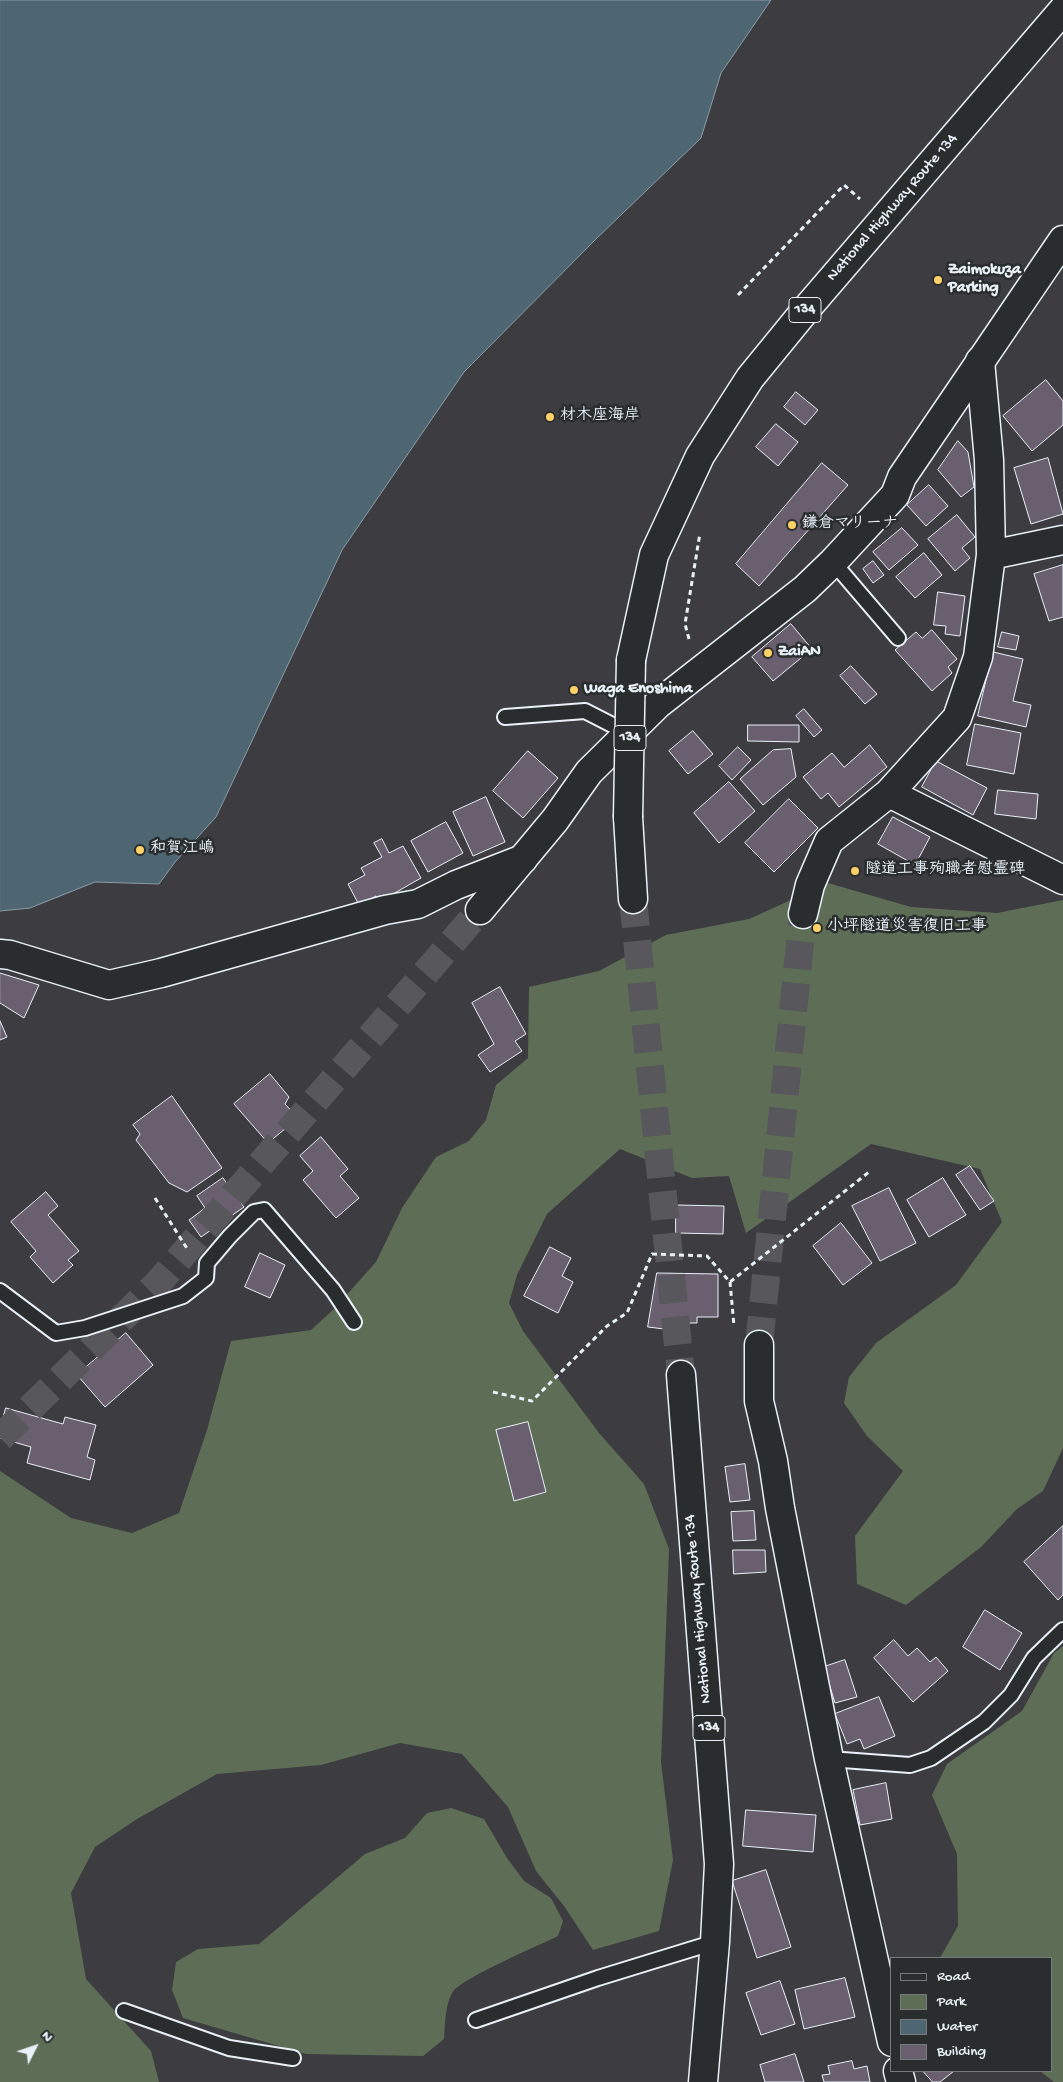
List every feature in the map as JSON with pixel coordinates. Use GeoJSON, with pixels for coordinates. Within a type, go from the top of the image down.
{"type":"FeatureCollection","features":[{"type":"Feature","properties":{"kind":"main road","name":"National Highway Route 134"},"geometry":{"type":"LineString","coordinates":[[633,899],[628,817],[631,660],[654,555],[700,456],[750,378],[808,306],[1063,10]]}},
{"type":"Feature","properties":{"kind":"main road"},"geometry":{"type":"LineString","coordinates":[[480,910],[555,820],[589,772],[628,733],[658,704],[805,589],[833,562],[895,495],[902,477],[1063,240]]}},
{"type":"Feature","properties":{"kind":"main road"},"geometry":{"type":"LineString","coordinates":[[803,914],[810,885],[830,841],[888,793],[957,718],[978,657],[991,554],[989,460],[980,361]]}},
{"type":"Feature","properties":{"kind":"main road"},"geometry":{"type":"LineString","coordinates":[[991,554],[1063,540]]}},
{"type":"Feature","properties":{"kind":"main road"},"geometry":{"type":"LineString","coordinates":[[888,793],[1057,873]]}},
{"type":"Feature","properties":{"kind":"main road"},"geometry":{"type":"LineString","coordinates":[[0,954],[10,955],[109,985],[161,973],[385,910],[418,904],[456,885],[523,858]]}},
{"type":"Feature","properties":{"kind":"main road"},"geometry":{"type":"LineString","coordinates":[[759,1345],[759,1401],[773,1461],[780,1508],[828,1759],[890,2033]]}},
{"type":"Feature","properties":{"kind":"main road","name":"National Highway Route 134"},"geometry":{"type":"LineString","coordinates":[[681,1375],[719,1864],[715,1942],[703,2082]]}},
{"type":"Feature","properties":{"kind":"lane"},"geometry":{"type":"LineString","coordinates":[[833,562],[898,638]]}},
{"type":"Feature","properties":{"kind":"lane"},"geometry":{"type":"LineString","coordinates":[[505,717],[585,711],[628,733]]}},
{"type":"Feature","properties":{"kind":"lane"},"geometry":{"type":"LineString","coordinates":[[0,1291],[56,1333],[84,1328],[183,1296],[206,1278],[207,1263],[230,1236],[254,1212],[264,1210],[334,1290],[354,1322]]}},
{"type":"Feature","properties":{"kind":"lane"},"geometry":{"type":"LineString","coordinates":[[828,1759],[910,1764],[931,1758],[984,1722],[1011,1695],[1034,1658],[1063,1630]]}},
{"type":"Feature","properties":{"kind":"lane"},"geometry":{"type":"LineString","coordinates":[[476,2020],[598,1978],[715,1942]]}},
{"type":"Feature","properties":{"kind":"lane"},"geometry":{"type":"LineString","coordinates":[[124,2011],[229,2048],[293,2058]]}},
{"type":"Feature","properties":{"kind":"path"},"geometry":{"type":"LineString","coordinates":[[738,295],[844,185],[861,200]]}},
{"type":"Feature","properties":{"kind":"path"},"geometry":{"type":"LineString","coordinates":[[699,673],[685,624],[701,531]]}},
{"type":"Feature","properties":{"kind":"path"},"geometry":{"type":"LineString","coordinates":[[493,1392],[532,1401],[607,1326],[627,1313],[652,1254],[707,1256],[730,1282],[869,1172]]}},
{"type":"Feature","properties":{"kind":"path"},"geometry":{"type":"LineString","coordinates":[[155,1198],[206,1278]]}},
{"type":"Feature","properties":{"kind":"green space"},"geometry":{"type":"Polygon","coordinates":[[[828,883],[911,907],[997,913],[1063,900],[1063,1448],[1043,1491],[1017,1509],[981,1547],[906,1605],[857,1584],[855,1536],[903,1471],[867,1436],[844,1403],[849,1377],[876,1343],[956,1285],[1002,1222],[980,1169],[871,1144],[746,1233],[729,1176],[692,1178],[620,1149],[547,1214],[517,1275],[509,1303],[523,1331],[599,1433],[644,1484],[669,1549],[661,1762],[673,1860],[659,1931],[593,1950],[564,1906],[536,1871],[508,1807],[462,1754],[400,1743],[321,1765],[217,1774],[137,1819],[95,1847],[71,1893],[86,1979],[151,2051],[159,2082],[0,2082],[0,1471],[71,1518],[132,1533],[179,1513],[207,1430],[231,1341],[311,1330],[334,1309],[376,1262],[402,1208],[436,1157],[469,1141],[486,1120],[496,1085],[528,1058],[529,987],[599,971],[666,935],[749,919],[828,883]]]}},
{"type":"Feature","properties":{"kind":"green space"},"geometry":{"type":"Polygon","coordinates":[[[1063,1646],[1063,2082],[1054,2082],[1041,2072],[1053,2072],[1053,1957],[941,1957],[958,1926],[957,1854],[932,1795],[947,1764],[1022,1711],[1054,1653],[1063,1646]]]}},
{"type":"Feature","properties":{"kind":"green space"},"geometry":{"type":"Polygon","coordinates":[[[451,1808],[484,1819],[507,1858],[524,1881],[551,1898],[563,1921],[558,1936],[484,1971],[458,1987],[452,1993],[448,2004],[444,2039],[423,2056],[306,2054],[183,2018],[172,1990],[176,1962],[198,1949],[259,1944],[365,1854],[405,1838],[427,1813],[451,1808]]]}},
{"type":"Feature","properties":{"kind":"water"},"geometry":{"type":"Polygon","coordinates":[[[0,0],[771,0],[721,73],[701,138],[596,239],[464,372],[342,550],[216,817],[175,862],[159,884],[95,882],[30,908],[0,911],[0,0]]]}},
{"type":"Feature","properties":{"kind":"building"},"geometry":{"type":"Polygon","coordinates":[[[1046,380],[1063,401],[1063,425],[1032,451],[1003,416],[1046,380]]]}},
{"type":"Feature","properties":{"kind":"building"},"geometry":{"type":"Polygon","coordinates":[[[796,392],[818,410],[805,425],[784,407],[796,392]]]}},
{"type":"Feature","properties":{"kind":"building"},"geometry":{"type":"Polygon","coordinates":[[[776,424],[798,442],[778,466],[756,447],[776,424]]]}},
{"type":"Feature","properties":{"kind":"building"},"geometry":{"type":"Polygon","coordinates":[[[958,441],[968,452],[974,487],[961,497],[938,470],[958,441]]]}},
{"type":"Feature","properties":{"kind":"building"},"geometry":{"type":"Polygon","coordinates":[[[1048,458],[1063,514],[1031,524],[1014,468],[1048,458]]]}},
{"type":"Feature","properties":{"kind":"building","name":"鎌倉マリーナ"},"geometry":{"type":"Polygon","coordinates":[[[822,463],[848,485],[759,586],[736,564],[822,463]]]}},
{"type":"Feature","properties":{"kind":"building"},"geometry":{"type":"Polygon","coordinates":[[[929,485],[948,506],[926,526],[907,505],[929,485]]]}},
{"type":"Feature","properties":{"kind":"building"},"geometry":{"type":"Polygon","coordinates":[[[957,515],[975,537],[962,548],[970,558],[955,571],[928,539],[957,515]]]}},
{"type":"Feature","properties":{"kind":"building"},"geometry":{"type":"Polygon","coordinates":[[[902,528],[918,545],[889,570],[873,552],[902,528]]]}},
{"type":"Feature","properties":{"kind":"building"},"geometry":{"type":"Polygon","coordinates":[[[924,553],[942,575],[915,598],[896,577],[924,553]]]}},
{"type":"Feature","properties":{"kind":"building"},"geometry":{"type":"Polygon","coordinates":[[[873,561],[884,575],[873,583],[863,569],[873,561]]]}},
{"type":"Feature","properties":{"kind":"building"},"geometry":{"type":"Polygon","coordinates":[[[1063,565],[1063,617],[1049,621],[1034,574],[1063,565]]]}},
{"type":"Feature","properties":{"kind":"building"},"geometry":{"type":"Polygon","coordinates":[[[938,592],[965,596],[960,636],[945,634],[946,626],[934,625],[938,592]]]}},
{"type":"Feature","properties":{"kind":"building"},"geometry":{"type":"Polygon","coordinates":[[[791,624],[812,649],[773,681],[752,657],[791,624]]]}},
{"type":"Feature","properties":{"kind":"building"},"geometry":{"type":"Polygon","coordinates":[[[932,630],[957,659],[948,667],[952,673],[932,691],[895,650],[916,632],[922,638],[932,630]]]}},
{"type":"Feature","properties":{"kind":"building"},"geometry":{"type":"Polygon","coordinates":[[[1002,632],[1019,636],[1016,650],[998,647],[1002,632]]]}},
{"type":"Feature","properties":{"kind":"building"},"geometry":{"type":"Polygon","coordinates":[[[993,652],[1023,659],[1013,701],[1031,705],[1026,727],[978,716],[993,652]]]}},
{"type":"Feature","properties":{"kind":"building"},"geometry":{"type":"Polygon","coordinates":[[[851,666],[877,694],[865,704],[840,676],[851,666]]]}},
{"type":"Feature","properties":{"kind":"building"},"geometry":{"type":"Polygon","coordinates":[[[804,709],[822,730],[814,737],[796,716],[804,709]]]}},
{"type":"Feature","properties":{"kind":"building"},"geometry":{"type":"Polygon","coordinates":[[[975,724],[1021,733],[1014,774],[967,765],[975,724]]]}},
{"type":"Feature","properties":{"kind":"building"},"geometry":{"type":"Polygon","coordinates":[[[748,725],[799,725],[799,742],[748,741],[748,725]]]}},
{"type":"Feature","properties":{"kind":"building"},"geometry":{"type":"Polygon","coordinates":[[[693,731],[713,754],[688,774],[669,751],[693,731]]]}},
{"type":"Feature","properties":{"kind":"building"},"geometry":{"type":"Polygon","coordinates":[[[870,745],[887,767],[839,807],[828,793],[821,799],[803,777],[832,753],[844,767],[870,745]]]}},
{"type":"Feature","properties":{"kind":"building"},"geometry":{"type":"Polygon","coordinates":[[[738,747],[751,760],[732,780],[719,766],[738,747]]]}},
{"type":"Feature","properties":{"kind":"building"},"geometry":{"type":"Polygon","coordinates":[[[791,749],[796,777],[763,805],[740,779],[773,750],[791,749]]]}},
{"type":"Feature","properties":{"kind":"building"},"geometry":{"type":"Polygon","coordinates":[[[528,751],[558,778],[523,818],[493,791],[528,751]]]}},
{"type":"Feature","properties":{"kind":"building"},"geometry":{"type":"Polygon","coordinates":[[[936,761],[987,788],[973,815],[922,787],[936,761]]]}},
{"type":"Feature","properties":{"kind":"building"},"geometry":{"type":"Polygon","coordinates":[[[729,782],[755,811],[719,843],[694,813],[729,782]]]}},
{"type":"Feature","properties":{"kind":"building"},"geometry":{"type":"Polygon","coordinates":[[[998,790],[1038,794],[1036,819],[995,814],[998,790]]]}},
{"type":"Feature","properties":{"kind":"building"},"geometry":{"type":"Polygon","coordinates":[[[486,797],[505,842],[473,856],[453,812],[486,797]]]}},
{"type":"Feature","properties":{"kind":"building"},"geometry":{"type":"Polygon","coordinates":[[[789,799],[818,828],[774,872],[745,843],[789,799]]]}},
{"type":"Feature","properties":{"kind":"building"},"geometry":{"type":"Polygon","coordinates":[[[893,817],[930,837],[915,865],[878,844],[893,817]]]}},
{"type":"Feature","properties":{"kind":"building"},"geometry":{"type":"Polygon","coordinates":[[[446,822],[463,853],[428,872],[411,841],[446,822]]]}},
{"type":"Feature","properties":{"kind":"building"},"geometry":{"type":"Polygon","coordinates":[[[382,839],[389,853],[403,846],[421,878],[379,902],[376,896],[359,905],[348,884],[365,875],[361,868],[382,857],[374,843],[382,839]]]}},
{"type":"Feature","properties":{"kind":"building"},"geometry":{"type":"Polygon","coordinates":[[[0,973],[39,985],[24,1018],[0,1003],[0,973]]]}},
{"type":"Feature","properties":{"kind":"building"},"geometry":{"type":"Polygon","coordinates":[[[500,987],[526,1034],[515,1041],[522,1051],[490,1072],[478,1055],[494,1044],[472,1003],[500,987]]]}},
{"type":"Feature","properties":{"kind":"building"},"geometry":{"type":"Polygon","coordinates":[[[0,1021],[7,1037],[0,1040],[0,1021]]]}},
{"type":"Feature","properties":{"kind":"building"},"geometry":{"type":"Polygon","coordinates":[[[270,1074],[289,1097],[285,1104],[298,1118],[268,1143],[234,1104],[270,1074]]]}},
{"type":"Feature","properties":{"kind":"building"},"geometry":{"type":"Polygon","coordinates":[[[172,1096],[222,1168],[187,1192],[169,1183],[136,1140],[140,1134],[133,1125],[172,1096]]]}},
{"type":"Feature","properties":{"kind":"building"},"geometry":{"type":"Polygon","coordinates":[[[321,1137],[348,1169],[340,1176],[359,1198],[336,1218],[303,1180],[313,1171],[300,1156],[321,1137]]]}},
{"type":"Feature","properties":{"kind":"building"},"geometry":{"type":"Polygon","coordinates":[[[970,1166],[994,1201],[980,1210],[956,1175],[970,1166]]]}},
{"type":"Feature","properties":{"kind":"building"},"geometry":{"type":"Polygon","coordinates":[[[223,1178],[244,1207],[201,1237],[189,1220],[205,1208],[197,1196],[223,1178]]]}},
{"type":"Feature","properties":{"kind":"building"},"geometry":{"type":"Polygon","coordinates":[[[943,1178],[966,1215],[929,1237],[907,1200],[943,1178]]]}},
{"type":"Feature","properties":{"kind":"building"},"geometry":{"type":"Polygon","coordinates":[[[889,1188],[916,1243],[880,1261],[852,1206],[889,1188]]]}},
{"type":"Feature","properties":{"kind":"building"},"geometry":{"type":"Polygon","coordinates":[[[46,1192],[58,1206],[48,1215],[79,1251],[68,1260],[73,1265],[53,1283],[30,1257],[36,1251],[11,1222],[46,1192]]]}},
{"type":"Feature","properties":{"kind":"building"},"geometry":{"type":"Polygon","coordinates":[[[676,1205],[724,1206],[723,1234],[676,1233],[676,1205]]]}},
{"type":"Feature","properties":{"kind":"building"},"geometry":{"type":"Polygon","coordinates":[[[841,1223],[872,1263],[843,1285],[813,1246],[841,1223]]]}},
{"type":"Feature","properties":{"kind":"building"},"geometry":{"type":"Polygon","coordinates":[[[550,1247],[571,1258],[562,1276],[573,1282],[558,1313],[524,1296],[550,1247]]]}},
{"type":"Feature","properties":{"kind":"building"},"geometry":{"type":"Polygon","coordinates":[[[260,1253],[285,1265],[270,1298],[245,1287],[260,1253]]]}},
{"type":"Feature","properties":{"kind":"building"},"geometry":{"type":"Polygon","coordinates":[[[657,1273],[718,1274],[718,1317],[697,1317],[697,1323],[687,1323],[680,1331],[648,1327],[657,1273]]]}},
{"type":"Feature","properties":{"kind":"building"},"geometry":{"type":"Polygon","coordinates":[[[126,1333],[153,1365],[105,1407],[77,1375],[126,1333]]]}},
{"type":"Feature","properties":{"kind":"building"},"geometry":{"type":"Polygon","coordinates":[[[6,1408],[63,1424],[65,1417],[96,1425],[87,1457],[95,1460],[90,1480],[27,1463],[31,1447],[0,1438],[0,1429],[6,1408]]]}},
{"type":"Feature","properties":{"kind":"building"},"geometry":{"type":"Polygon","coordinates":[[[528,1422],[546,1492],[514,1501],[496,1430],[528,1422]]]}},
{"type":"Feature","properties":{"kind":"building"},"geometry":{"type":"Polygon","coordinates":[[[745,1464],[750,1500],[730,1502],[725,1467],[745,1464]]]}},
{"type":"Feature","properties":{"kind":"building"},"geometry":{"type":"Polygon","coordinates":[[[754,1511],[756,1540],[733,1541],[731,1512],[754,1511]]]}},
{"type":"Feature","properties":{"kind":"building"},"geometry":{"type":"Polygon","coordinates":[[[1063,1526],[1063,1595],[1058,1600],[1024,1562],[1063,1526]]]}},
{"type":"Feature","properties":{"kind":"building"},"geometry":{"type":"Polygon","coordinates":[[[733,1550],[765,1550],[766,1572],[734,1574],[733,1550]]]}},
{"type":"Feature","properties":{"kind":"building"},"geometry":{"type":"Polygon","coordinates":[[[985,1610],[1022,1633],[1000,1670],[963,1647],[985,1610]]]}},
{"type":"Feature","properties":{"kind":"building"},"geometry":{"type":"Polygon","coordinates":[[[894,1640],[908,1656],[917,1648],[930,1662],[936,1657],[948,1671],[913,1702],[874,1658],[894,1640]]]}},
{"type":"Feature","properties":{"kind":"building"},"geometry":{"type":"Polygon","coordinates":[[[845,1660],[857,1697],[835,1703],[824,1667],[845,1660]]]}},
{"type":"Feature","properties":{"kind":"building"},"geometry":{"type":"Polygon","coordinates":[[[879,1697],[895,1736],[864,1749],[860,1739],[847,1744],[835,1714],[879,1697]]]}},
{"type":"Feature","properties":{"kind":"building"},"geometry":{"type":"Polygon","coordinates":[[[886,1783],[892,1819],[860,1825],[853,1790],[886,1783]]]}},
{"type":"Feature","properties":{"kind":"building"},"geometry":{"type":"Polygon","coordinates":[[[746,1810],[816,1815],[813,1852],[743,1846],[746,1810]]]}},
{"type":"Feature","properties":{"kind":"building"},"geometry":{"type":"Polygon","coordinates":[[[766,1870],[791,1947],[757,1958],[732,1881],[766,1870]]]}},
{"type":"Feature","properties":{"kind":"building"},"geometry":{"type":"Polygon","coordinates":[[[845,1978],[855,2017],[804,2029],[795,1990],[845,1978]]]}},
{"type":"Feature","properties":{"kind":"building"},"geometry":{"type":"Polygon","coordinates":[[[780,1981],[795,2024],[761,2035],[746,1993],[780,1981]]]}},
{"type":"Feature","properties":{"kind":"building"},"geometry":{"type":"Polygon","coordinates":[[[795,2054],[804,2082],[765,2082],[760,2065],[795,2054]]]}},
{"type":"Feature","properties":{"kind":"building"},"geometry":{"type":"Polygon","coordinates":[[[852,2061],[854,2069],[867,2066],[870,2082],[824,2082],[822,2075],[830,2074],[828,2066],[852,2061]]]}},
{"type":"Feature","properties":{"kind":"building"},"geometry":{"type":"Polygon","coordinates":[[[924,2072],[953,2072],[940,2082],[933,2082],[924,2072]]]}},
{"type":"Feature","properties":{"kind":"tunnel"},"geometry":{"type":"LineString","coordinates":[[633,899],[681,1375]]}},
{"type":"Feature","properties":{"kind":"tunnel"},"geometry":{"type":"LineString","coordinates":[[0,1438],[159,1282],[480,910]]}},
{"type":"Feature","properties":{"kind":"tunnel"},"geometry":{"type":"LineString","coordinates":[[759,1345],[803,914]]}},
{"type":"Feature","properties":{"kind":"place","name":"Zaimokuza Parking"},"geometry":{"type":"Point","coordinates":[938,280]}},
{"type":"Feature","properties":{"kind":"place","name":"材木座海岸"},"geometry":{"type":"Point","coordinates":[550,417]}},
{"type":"Feature","properties":{"kind":"place","name":"鎌倉マリーナ"},"geometry":{"type":"Point","coordinates":[792,525]}},
{"type":"Feature","properties":{"kind":"place","name":"ZaiAN"},"geometry":{"type":"Point","coordinates":[768,653]}},
{"type":"Feature","properties":{"kind":"place","name":"Waga Enoshima"},"geometry":{"type":"Point","coordinates":[574,690]}},
{"type":"Feature","properties":{"kind":"place","name":"和賀江嶋"},"geometry":{"type":"Point","coordinates":[140,850]}},
{"type":"Feature","properties":{"kind":"place","name":"隧道工事殉職者慰霊碑"},"geometry":{"type":"Point","coordinates":[855,871]}},
{"type":"Feature","properties":{"kind":"place","name":"小坪隧道災害復旧工事"},"geometry":{"type":"Point","coordinates":[817,928]}}]}
